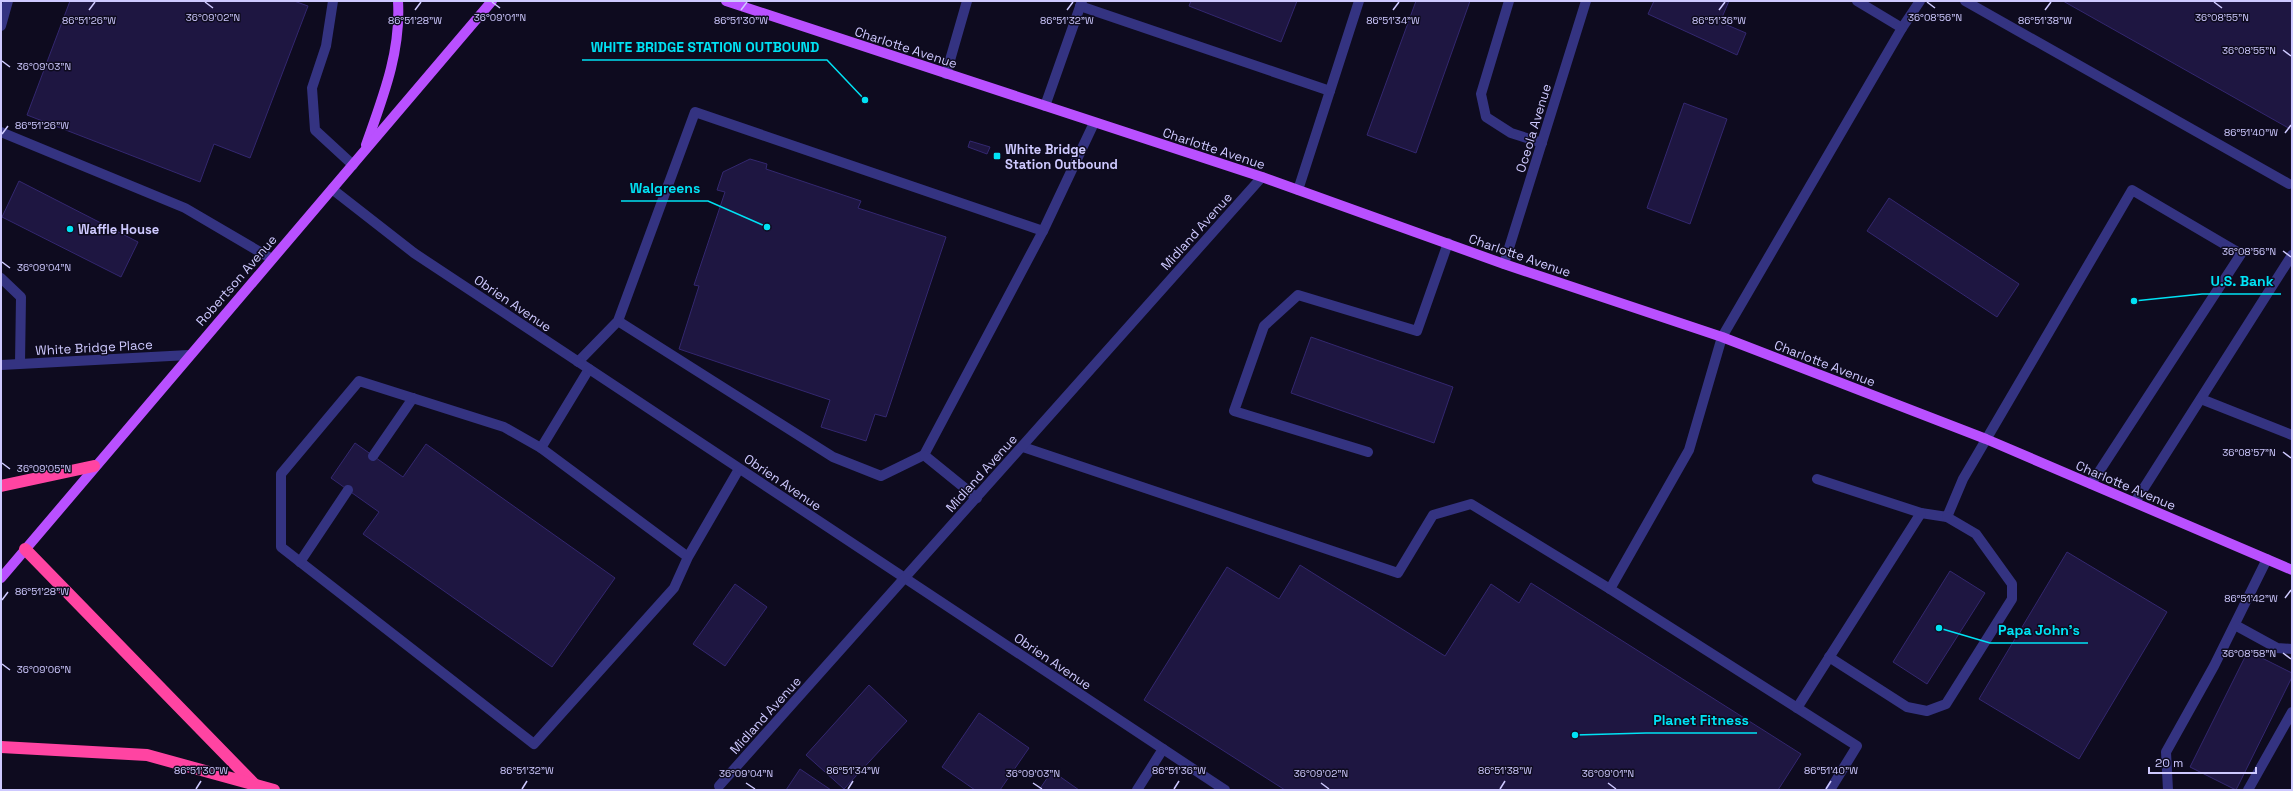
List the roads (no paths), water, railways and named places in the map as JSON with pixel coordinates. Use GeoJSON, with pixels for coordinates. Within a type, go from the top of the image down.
{"type":"FeatureCollection","features":[{"type":"Feature","properties":{"kind":"highway"},"geometry":{"type":"LineString","coordinates":[[1,486],[94,466]]}},
{"type":"Feature","properties":{"kind":"highway"},"geometry":{"type":"LineString","coordinates":[[25,549],[260,790]]}},
{"type":"Feature","properties":{"kind":"highway"},"geometry":{"type":"LineString","coordinates":[[1,747],[147,755],[274,790]]}},
{"type":"Feature","properties":{"kind":"main road"},"geometry":{"type":"LineString","coordinates":[[363,152],[386,89],[396,52],[399,21],[398,1]]}},
{"type":"Feature","properties":{"kind":"main road","name":"Robertson Avenue"},"geometry":{"type":"LineString","coordinates":[[1,578],[94,466],[492,1]]}},
{"type":"Feature","properties":{"kind":"main road","name":"Charlotte Avenue"},"geometry":{"type":"LineString","coordinates":[[726,1],[1262,177],[1504,264],[1722,337],[1986,439],[2292,570]]}},
{"type":"Feature","properties":{"kind":"street"},"geometry":{"type":"LineString","coordinates":[[1,26],[8,1]]}},
{"type":"Feature","properties":{"kind":"street"},"geometry":{"type":"LineString","coordinates":[[333,1],[326,46],[312,88],[315,130],[353,164]]}},
{"type":"Feature","properties":{"kind":"street"},"geometry":{"type":"LineString","coordinates":[[946,74],[967,1]]}},
{"type":"Feature","properties":{"kind":"street"},"geometry":{"type":"LineString","coordinates":[[1298,190],[1359,1]]}},
{"type":"Feature","properties":{"kind":"street"},"geometry":{"type":"LineString","coordinates":[[1509,1],[1481,94],[1486,116],[1511,133],[1542,142]]}},
{"type":"Feature","properties":{"kind":"street","name":"Oceola Avenue"},"geometry":{"type":"LineString","coordinates":[[1504,264],[1586,1]]}},
{"type":"Feature","properties":{"kind":"street"},"geometry":{"type":"LineString","coordinates":[[1857,1],[1902,28]]}},
{"type":"Feature","properties":{"kind":"street"},"geometry":{"type":"LineString","coordinates":[[1610,589],[1689,450],[1722,337],[1902,28],[1920,1]]}},
{"type":"Feature","properties":{"kind":"street"},"geometry":{"type":"LineString","coordinates":[[1965,1],[2289,184]]}},
{"type":"Feature","properties":{"kind":"street"},"geometry":{"type":"LineString","coordinates":[[1045,106],[1081,4],[1330,91]]}},
{"type":"Feature","properties":{"kind":"street"},"geometry":{"type":"LineString","coordinates":[[578,362],[618,321],[695,112],[1043,231]]}},
{"type":"Feature","properties":{"kind":"street"},"geometry":{"type":"LineString","coordinates":[[618,321],[833,457],[881,476],[924,455],[1043,231],[1094,123]]}},
{"type":"Feature","properties":{"kind":"street"},"geometry":{"type":"LineString","coordinates":[[1,132],[185,208],[272,259]]}},
{"type":"Feature","properties":{"kind":"street","name":"Midland Avenue"},"geometry":{"type":"LineString","coordinates":[[721,788],[904,578],[1023,447],[1262,177]]}},
{"type":"Feature","properties":{"kind":"street","name":"Obrien Avenue"},"geometry":{"type":"LineString","coordinates":[[332,189],[414,253],[1225,790]]}},
{"type":"Feature","properties":{"kind":"street"},"geometry":{"type":"LineString","coordinates":[[1947,517],[1963,479],[2132,190],[2241,254],[2091,484]]}},
{"type":"Feature","properties":{"kind":"street"},"geometry":{"type":"LineString","coordinates":[[1368,452],[1234,411],[1264,326],[1298,295],[1417,331],[1448,244]]}},
{"type":"Feature","properties":{"kind":"street"},"geometry":{"type":"LineString","coordinates":[[2135,502],[2292,255]]}},
{"type":"Feature","properties":{"kind":"street"},"geometry":{"type":"LineString","coordinates":[[1,278],[21,297],[20,363]]}},
{"type":"Feature","properties":{"kind":"street","name":"White Bridge Place"},"geometry":{"type":"LineString","coordinates":[[1,365],[189,355]]}},
{"type":"Feature","properties":{"kind":"street"},"geometry":{"type":"LineString","coordinates":[[541,448],[589,369]]}},
{"type":"Feature","properties":{"kind":"street"},"geometry":{"type":"LineString","coordinates":[[688,557],[541,448],[504,427],[359,381],[281,474],[281,547],[534,744],[674,588],[688,557],[740,469]]}},
{"type":"Feature","properties":{"kind":"street"},"geometry":{"type":"LineString","coordinates":[[373,456],[413,398]]}},
{"type":"Feature","properties":{"kind":"street"},"geometry":{"type":"LineString","coordinates":[[2201,399],[2292,435]]}},
{"type":"Feature","properties":{"kind":"street"},"geometry":{"type":"LineString","coordinates":[[1023,447],[1398,573],[1433,515],[1472,504],[1610,589],[1857,746],[1830,790]]}},
{"type":"Feature","properties":{"kind":"street"},"geometry":{"type":"LineString","coordinates":[[924,455],[977,498]]}},
{"type":"Feature","properties":{"kind":"street"},"geometry":{"type":"LineString","coordinates":[[1817,479],[1921,513],[1947,517],[1976,534],[2012,584],[2012,599],[1946,704],[1927,711],[1907,707],[1829,657]]}},
{"type":"Feature","properties":{"kind":"street"},"geometry":{"type":"LineString","coordinates":[[300,562],[348,490]]}},
{"type":"Feature","properties":{"kind":"street"},"geometry":{"type":"LineString","coordinates":[[1797,708],[1921,513]]}},
{"type":"Feature","properties":{"kind":"street"},"geometry":{"type":"LineString","coordinates":[[2168,790],[2166,752],[2235,625],[2267,559]]}},
{"type":"Feature","properties":{"kind":"street"},"geometry":{"type":"LineString","coordinates":[[2235,625],[2277,648],[2292,649]]}},
{"type":"Feature","properties":{"kind":"street"},"geometry":{"type":"LineString","coordinates":[[2248,790],[2292,712]]}},
{"type":"Feature","properties":{"kind":"street"},"geometry":{"type":"LineString","coordinates":[[1136,790],[1163,749]]}},
{"type":"Feature","properties":{"kind":"place","name":"WHITE BRIDGE STATION OUTBOUND"},"geometry":{"type":"Point","coordinates":[865,100]}},
{"type":"Feature","properties":{"kind":"place","name":"White Bridge Station Outbound"},"geometry":{"type":"Point","coordinates":[997,156]}},
{"type":"Feature","properties":{"kind":"place","name":"Walgreens"},"geometry":{"type":"Point","coordinates":[767,227]}},
{"type":"Feature","properties":{"kind":"place","name":"Waffle House"},"geometry":{"type":"Point","coordinates":[70,229]}},
{"type":"Feature","properties":{"kind":"place","name":"U.S. Bank"},"geometry":{"type":"Point","coordinates":[2134,301]}},
{"type":"Feature","properties":{"kind":"place","name":"Papa John's"},"geometry":{"type":"Point","coordinates":[1939,628]}},
{"type":"Feature","properties":{"kind":"place","name":"Planet Fitness"},"geometry":{"type":"Point","coordinates":[1575,735]}}]}
